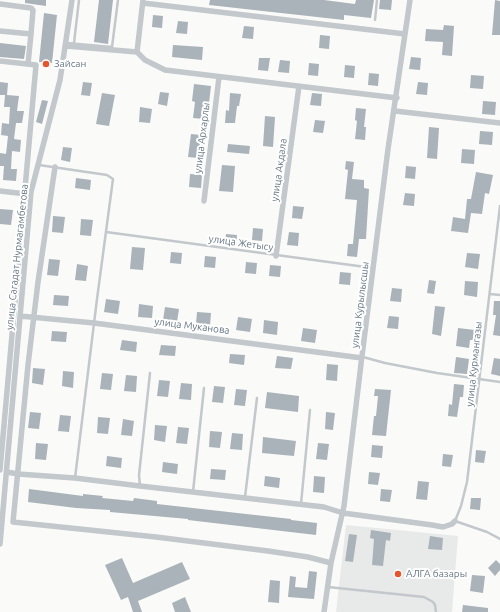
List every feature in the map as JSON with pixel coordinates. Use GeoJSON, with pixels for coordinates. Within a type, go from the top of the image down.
{"type":"FeatureCollection","features":[{"type":"Feature","properties":{"kind":"street","name":"улица Сагадат Нурмагамбетова"},"geometry":{"type":"LineString","coordinates":[[0,544],[31,194],[55,102],[66,44],[72,0]]}},
{"type":"Feature","properties":{"kind":"street","name":"улица Курылысшы"},"geometry":{"type":"LineString","coordinates":[[324,612],[331,563],[343,513],[394,111],[410,0]]}},
{"type":"Feature","properties":{"kind":"street"},"geometry":{"type":"LineString","coordinates":[[137,52],[143,1],[405,34]]}},
{"type":"Feature","properties":{"kind":"street"},"geometry":{"type":"LineString","coordinates":[[0,4],[31,8],[33,10],[28,64]]}},
{"type":"Feature","properties":{"kind":"street"},"geometry":{"type":"LineString","coordinates":[[0,31],[31,34]]}},
{"type":"Feature","properties":{"kind":"street"},"geometry":{"type":"LineString","coordinates":[[66,44],[137,52],[145,60],[165,70],[396,98]]}},
{"type":"Feature","properties":{"kind":"street"},"geometry":{"type":"LineString","coordinates":[[0,61],[36,64],[23,194],[0,470]]}},
{"type":"Feature","properties":{"kind":"street","name":"улица Архарлы"},"geometry":{"type":"LineString","coordinates":[[204,201],[219,77]]}},
{"type":"Feature","properties":{"kind":"street","name":"улица Акдала"},"geometry":{"type":"LineString","coordinates":[[276,256],[299,86]]}},
{"type":"Feature","properties":{"kind":"street"},"geometry":{"type":"LineString","coordinates":[[394,111],[500,123]]}},
{"type":"Feature","properties":{"kind":"street"},"geometry":{"type":"LineString","coordinates":[[56,167],[28,364],[13,522],[268,551],[308,557],[331,563]]}},
{"type":"Feature","properties":{"kind":"street"},"geometry":{"type":"LineString","coordinates":[[0,191],[31,194]]}},
{"type":"Feature","properties":{"kind":"street","name":"улица Муканова"},"geometry":{"type":"LineString","coordinates":[[20,316],[94,322],[362,357]]}},
{"type":"Feature","properties":{"kind":"street"},"geometry":{"type":"LineString","coordinates":[[7,472],[75,478],[301,504],[324,507],[343,513],[443,526],[452,524],[455,521]]}},
{"type":"Feature","properties":{"kind":"lane"},"geometry":{"type":"LineString","coordinates":[[74,43],[79,0]]}},
{"type":"Feature","properties":{"kind":"lane"},"geometry":{"type":"LineString","coordinates":[[66,44],[74,43],[112,47],[118,0]]}},
{"type":"Feature","properties":{"kind":"lane"},"geometry":{"type":"LineString","coordinates":[[375,20],[377,0]]}},
{"type":"Feature","properties":{"kind":"lane"},"geometry":{"type":"LineString","coordinates":[[39,165],[107,176],[113,179],[75,478]]}},
{"type":"Feature","properties":{"kind":"lane","name":"улица Курмангазы"},"geometry":{"type":"LineString","coordinates":[[455,521],[468,482],[471,443],[477,411],[500,206]]}},
{"type":"Feature","properties":{"kind":"lane","name":"улица Жетысу"},"geometry":{"type":"LineString","coordinates":[[106,232],[374,268]]}},
{"type":"Feature","properties":{"kind":"lane"},"geometry":{"type":"LineString","coordinates":[[490,294],[500,295]]}},
{"type":"Feature","properties":{"kind":"lane","name":"улица Муканова"},"geometry":{"type":"LineString","coordinates":[[362,357],[437,373],[500,382]]}},
{"type":"Feature","properties":{"kind":"lane"},"geometry":{"type":"LineString","coordinates":[[140,486],[139,475],[150,373]]}},
{"type":"Feature","properties":{"kind":"lane"},"geometry":{"type":"LineString","coordinates":[[193,492],[204,388]]}},
{"type":"Feature","properties":{"kind":"lane"},"geometry":{"type":"LineString","coordinates":[[245,498],[257,398]]}},
{"type":"Feature","properties":{"kind":"lane"},"geometry":{"type":"LineString","coordinates":[[301,504],[310,410]]}},
{"type":"Feature","properties":{"kind":"lane"},"geometry":{"type":"LineString","coordinates":[[455,521],[487,532],[500,539]]}},
{"type":"Feature","properties":{"kind":"lane"},"geometry":{"type":"LineString","coordinates":[[328,587],[424,597],[433,602],[436,612]]}},
{"type":"Feature","properties":{"kind":"shaded area","name":"АЛГА базары"},"geometry":{"type":"Polygon","coordinates":[[[346,525],[458,536],[452,612],[336,612],[346,525]]]}},
{"type":"Feature","properties":{"kind":"building"},"geometry":{"type":"Polygon","coordinates":[[[25,0],[46,0],[46,6],[25,3],[25,0]]]}},
{"type":"Feature","properties":{"kind":"building"},"geometry":{"type":"Polygon","coordinates":[[[99,0],[113,0],[108,44],[94,42],[99,0]]]}},
{"type":"Feature","properties":{"kind":"building"},"geometry":{"type":"Polygon","coordinates":[[[210,0],[324,0],[355,4],[356,0],[374,0],[371,18],[344,15],[344,20],[209,5],[210,0]]]}},
{"type":"Feature","properties":{"kind":"building"},"geometry":{"type":"Polygon","coordinates":[[[380,0],[392,0],[391,10],[379,9],[380,0]]]}},
{"type":"Feature","properties":{"kind":"building"},"geometry":{"type":"Polygon","coordinates":[[[495,0],[500,1],[500,35],[492,35],[495,0]]]}},
{"type":"Feature","properties":{"kind":"building"},"geometry":{"type":"Polygon","coordinates":[[[44,13],[57,15],[52,63],[39,62],[44,13]]]}},
{"type":"Feature","properties":{"kind":"building"},"geometry":{"type":"Polygon","coordinates":[[[153,15],[163,16],[162,28],[152,27],[153,15]]]}},
{"type":"Feature","properties":{"kind":"building"},"geometry":{"type":"Polygon","coordinates":[[[178,21],[188,22],[187,34],[176,33],[178,21]]]}},
{"type":"Feature","properties":{"kind":"building"},"geometry":{"type":"Polygon","coordinates":[[[444,25],[454,26],[452,56],[442,55],[443,42],[425,41],[426,29],[443,30],[444,25]]]}},
{"type":"Feature","properties":{"kind":"building"},"geometry":{"type":"Polygon","coordinates":[[[244,26],[254,27],[253,39],[242,38],[244,26]]]}},
{"type":"Feature","properties":{"kind":"building"},"geometry":{"type":"Polygon","coordinates":[[[320,35],[330,36],[329,49],[319,48],[320,35]]]}},
{"type":"Feature","properties":{"kind":"building"},"geometry":{"type":"Polygon","coordinates":[[[0,43],[26,46],[24,59],[0,57],[0,43]]]}},
{"type":"Feature","properties":{"kind":"building"},"geometry":{"type":"Polygon","coordinates":[[[173,45],[203,47],[202,60],[172,57],[173,45]]]}},
{"type":"Feature","properties":{"kind":"building"},"geometry":{"type":"Polygon","coordinates":[[[411,57],[421,58],[420,70],[409,69],[411,57]]]}},
{"type":"Feature","properties":{"kind":"building"},"geometry":{"type":"Polygon","coordinates":[[[259,58],[270,58],[268,71],[258,70],[259,58]]]}},
{"type":"Feature","properties":{"kind":"building"},"geometry":{"type":"Polygon","coordinates":[[[280,60],[290,61],[289,73],[278,72],[280,60]]]}},
{"type":"Feature","properties":{"kind":"building"},"geometry":{"type":"Polygon","coordinates":[[[309,63],[319,64],[318,76],[308,75],[309,63]]]}},
{"type":"Feature","properties":{"kind":"building"},"geometry":{"type":"Polygon","coordinates":[[[345,65],[355,66],[354,78],[344,77],[345,65]]]}},
{"type":"Feature","properties":{"kind":"building"},"geometry":{"type":"Polygon","coordinates":[[[369,73],[379,74],[378,86],[368,85],[369,73]]]}},
{"type":"Feature","properties":{"kind":"building"},"geometry":{"type":"Polygon","coordinates":[[[471,75],[484,76],[483,89],[470,88],[471,75]]]}},
{"type":"Feature","properties":{"kind":"building"},"geometry":{"type":"Polygon","coordinates":[[[0,82],[8,83],[7,95],[19,96],[17,111],[24,111],[22,123],[16,123],[14,139],[21,140],[20,152],[12,151],[11,169],[17,169],[16,181],[3,180],[4,166],[0,166],[0,153],[6,154],[8,136],[1,135],[2,123],[9,124],[10,107],[4,107],[5,95],[0,95],[0,82]]]}},
{"type":"Feature","properties":{"kind":"building"},"geometry":{"type":"Polygon","coordinates":[[[83,82],[92,83],[90,96],[81,95],[83,82]]]}},
{"type":"Feature","properties":{"kind":"building"},"geometry":{"type":"Polygon","coordinates":[[[418,82],[428,83],[427,95],[416,94],[418,82]]]}},
{"type":"Feature","properties":{"kind":"building"},"geometry":{"type":"Polygon","coordinates":[[[194,84],[211,86],[209,103],[205,103],[204,119],[193,118],[195,102],[192,101],[194,84]]]}},
{"type":"Feature","properties":{"kind":"building"},"geometry":{"type":"Polygon","coordinates":[[[160,92],[169,93],[167,106],[158,104],[160,92]]]}},
{"type":"Feature","properties":{"kind":"building"},"geometry":{"type":"Polygon","coordinates":[[[102,93],[115,95],[109,126],[96,124],[102,93]]]}},
{"type":"Feature","properties":{"kind":"building"},"geometry":{"type":"Polygon","coordinates":[[[230,93],[241,94],[239,106],[237,106],[235,123],[225,123],[226,110],[229,111],[230,93]]]}},
{"type":"Feature","properties":{"kind":"building"},"geometry":{"type":"Polygon","coordinates":[[[312,93],[322,94],[321,106],[310,105],[312,93]]]}},
{"type":"Feature","properties":{"kind":"building"},"geometry":{"type":"Polygon","coordinates":[[[42,100],[48,101],[42,124],[36,122],[42,100]]]}},
{"type":"Feature","properties":{"kind":"building"},"geometry":{"type":"Polygon","coordinates":[[[483,101],[496,102],[495,115],[482,114],[483,101]]]}},
{"type":"Feature","properties":{"kind":"building"},"geometry":{"type":"Polygon","coordinates":[[[140,107],[152,109],[150,123],[139,122],[140,107]]]}},
{"type":"Feature","properties":{"kind":"building"},"geometry":{"type":"Polygon","coordinates":[[[356,108],[366,109],[364,127],[366,127],[365,140],[355,139],[357,121],[355,120],[356,108]]]}},
{"type":"Feature","properties":{"kind":"building"},"geometry":{"type":"Polygon","coordinates":[[[265,116],[275,117],[273,147],[263,146],[265,116]]]}},
{"type":"Feature","properties":{"kind":"building"},"geometry":{"type":"Polygon","coordinates":[[[315,120],[325,121],[323,133],[313,132],[315,120]]]}},
{"type":"Feature","properties":{"kind":"building"},"geometry":{"type":"Polygon","coordinates":[[[429,127],[439,128],[437,159],[427,158],[429,127]]]}},
{"type":"Feature","properties":{"kind":"building"},"geometry":{"type":"Polygon","coordinates":[[[480,131],[493,132],[492,145],[479,144],[480,131]]]}},
{"type":"Feature","properties":{"kind":"building"},"geometry":{"type":"Polygon","coordinates":[[[191,134],[201,135],[198,158],[188,157],[191,134]]]}},
{"type":"Feature","properties":{"kind":"building"},"geometry":{"type":"Polygon","coordinates":[[[228,144],[250,146],[249,154],[227,152],[228,144]]]}},
{"type":"Feature","properties":{"kind":"building"},"geometry":{"type":"Polygon","coordinates":[[[63,147],[72,148],[70,162],[61,160],[63,147]]]}},
{"type":"Feature","properties":{"kind":"building"},"geometry":{"type":"Polygon","coordinates":[[[462,149],[475,150],[474,164],[461,163],[462,149]]]}},
{"type":"Feature","properties":{"kind":"building"},"geometry":{"type":"Polygon","coordinates":[[[346,161],[354,162],[352,179],[364,180],[364,188],[369,189],[366,239],[359,239],[357,257],[347,256],[348,244],[353,244],[357,200],[345,199],[348,170],[345,169],[346,161]]]}},
{"type":"Feature","properties":{"kind":"building"},"geometry":{"type":"Polygon","coordinates":[[[222,165],[235,166],[233,192],[219,191],[222,165]]]}},
{"type":"Feature","properties":{"kind":"building"},"geometry":{"type":"Polygon","coordinates":[[[406,166],[416,167],[415,179],[405,178],[406,166]]]}},
{"type":"Feature","properties":{"kind":"building"},"geometry":{"type":"Polygon","coordinates":[[[476,172],[493,175],[489,194],[485,193],[482,214],[471,213],[468,233],[451,231],[453,217],[465,219],[467,199],[471,199],[476,172]]]}},
{"type":"Feature","properties":{"kind":"building"},"geometry":{"type":"Polygon","coordinates":[[[190,174],[202,175],[201,188],[189,187],[190,174]]]}},
{"type":"Feature","properties":{"kind":"building"},"geometry":{"type":"Polygon","coordinates":[[[76,178],[91,180],[90,190],[75,188],[76,178]]]}},
{"type":"Feature","properties":{"kind":"building"},"geometry":{"type":"Polygon","coordinates":[[[405,193],[415,194],[414,206],[403,205],[405,193]]]}},
{"type":"Feature","properties":{"kind":"building"},"geometry":{"type":"Polygon","coordinates":[[[293,206],[304,207],[302,219],[292,218],[293,206]]]}},
{"type":"Feature","properties":{"kind":"building"},"geometry":{"type":"Polygon","coordinates":[[[0,209],[13,210],[11,225],[0,224],[0,209]]]}},
{"type":"Feature","properties":{"kind":"building"},"geometry":{"type":"Polygon","coordinates":[[[53,216],[65,217],[63,233],[52,232],[53,216]]]}},
{"type":"Feature","properties":{"kind":"building"},"geometry":{"type":"Polygon","coordinates":[[[81,219],[93,220],[91,236],[80,235],[81,219]]]}},
{"type":"Feature","properties":{"kind":"building"},"geometry":{"type":"Polygon","coordinates":[[[253,228],[263,229],[262,241],[252,240],[253,228]]]}},
{"type":"Feature","properties":{"kind":"building"},"geometry":{"type":"Polygon","coordinates":[[[289,232],[299,233],[298,246],[287,245],[289,232]]]}},
{"type":"Feature","properties":{"kind":"building"},"geometry":{"type":"Polygon","coordinates":[[[226,234],[237,235],[236,246],[225,245],[226,234]]]}},
{"type":"Feature","properties":{"kind":"building"},"geometry":{"type":"Polygon","coordinates":[[[132,247],[145,248],[143,270],[130,269],[132,247]]]}},
{"type":"Feature","properties":{"kind":"building"},"geometry":{"type":"Polygon","coordinates":[[[171,252],[182,253],[181,264],[170,263],[171,252]]]}},
{"type":"Feature","properties":{"kind":"building"},"geometry":{"type":"Polygon","coordinates":[[[467,253],[480,254],[478,269],[465,267],[467,253]]]}},
{"type":"Feature","properties":{"kind":"building"},"geometry":{"type":"Polygon","coordinates":[[[205,256],[216,257],[215,268],[204,267],[205,256]]]}},
{"type":"Feature","properties":{"kind":"building"},"geometry":{"type":"Polygon","coordinates":[[[49,259],[60,260],[58,276],[47,275],[49,259]]]}},
{"type":"Feature","properties":{"kind":"building"},"geometry":{"type":"Polygon","coordinates":[[[246,262],[257,263],[256,274],[245,273],[246,262]]]}},
{"type":"Feature","properties":{"kind":"building"},"geometry":{"type":"Polygon","coordinates":[[[77,264],[88,266],[86,281],[75,280],[77,264]]]}},
{"type":"Feature","properties":{"kind":"building"},"geometry":{"type":"Polygon","coordinates":[[[270,265],[281,266],[280,277],[269,276],[270,265]]]}},
{"type":"Feature","properties":{"kind":"building"},"geometry":{"type":"Polygon","coordinates":[[[340,272],[351,273],[350,285],[339,284],[340,272]]]}},
{"type":"Feature","properties":{"kind":"building"},"geometry":{"type":"Polygon","coordinates":[[[429,280],[436,281],[434,294],[427,293],[429,280]]]}},
{"type":"Feature","properties":{"kind":"building"},"geometry":{"type":"Polygon","coordinates":[[[465,281],[478,282],[477,297],[464,295],[465,281]]]}},
{"type":"Feature","properties":{"kind":"building"},"geometry":{"type":"Polygon","coordinates":[[[392,288],[402,289],[401,302],[390,301],[392,288]]]}},
{"type":"Feature","properties":{"kind":"building"},"geometry":{"type":"Polygon","coordinates":[[[54,295],[69,296],[68,306],[53,305],[54,295]]]}},
{"type":"Feature","properties":{"kind":"building"},"geometry":{"type":"Polygon","coordinates":[[[106,299],[120,301],[118,314],[104,312],[106,299]]]}},
{"type":"Feature","properties":{"kind":"building"},"geometry":{"type":"Polygon","coordinates":[[[494,301],[500,301],[500,336],[493,335],[496,315],[493,315],[494,301]]]}},
{"type":"Feature","properties":{"kind":"building"},"geometry":{"type":"Polygon","coordinates":[[[139,304],[153,306],[152,318],[138,317],[139,304]]]}},
{"type":"Feature","properties":{"kind":"building"},"geometry":{"type":"Polygon","coordinates":[[[435,306],[445,307],[441,336],[432,334],[435,306]]]}},
{"type":"Feature","properties":{"kind":"building"},"geometry":{"type":"Polygon","coordinates":[[[165,307],[179,309],[177,322],[163,320],[165,307]]]}},
{"type":"Feature","properties":{"kind":"building"},"geometry":{"type":"Polygon","coordinates":[[[197,312],[211,313],[210,326],[196,324],[197,312]]]}},
{"type":"Feature","properties":{"kind":"building"},"geometry":{"type":"Polygon","coordinates":[[[389,316],[399,317],[398,329],[387,328],[389,316]]]}},
{"type":"Feature","properties":{"kind":"building"},"geometry":{"type":"Polygon","coordinates":[[[238,317],[252,319],[250,332],[236,330],[238,317]]]}},
{"type":"Feature","properties":{"kind":"building"},"geometry":{"type":"Polygon","coordinates":[[[264,320],[278,322],[277,335],[263,333],[264,320]]]}},
{"type":"Feature","properties":{"kind":"building"},"geometry":{"type":"Polygon","coordinates":[[[303,328],[317,330],[315,343],[301,341],[303,328]]]}},
{"type":"Feature","properties":{"kind":"building"},"geometry":{"type":"Polygon","coordinates":[[[458,328],[475,330],[474,340],[470,340],[469,348],[456,346],[458,328]]]}},
{"type":"Feature","properties":{"kind":"building"},"geometry":{"type":"Polygon","coordinates":[[[52,331],[67,332],[66,342],[51,341],[52,331]]]}},
{"type":"Feature","properties":{"kind":"building"},"geometry":{"type":"Polygon","coordinates":[[[122,340],[137,342],[136,352],[120,350],[122,340]]]}},
{"type":"Feature","properties":{"kind":"building"},"geometry":{"type":"Polygon","coordinates":[[[161,345],[176,346],[175,356],[159,355],[161,345]]]}},
{"type":"Feature","properties":{"kind":"building"},"geometry":{"type":"Polygon","coordinates":[[[230,354],[245,355],[244,365],[229,363],[230,354]]]}},
{"type":"Feature","properties":{"kind":"building"},"geometry":{"type":"Polygon","coordinates":[[[277,356],[293,358],[291,369],[275,368],[277,356]]]}},
{"type":"Feature","properties":{"kind":"building"},"geometry":{"type":"Polygon","coordinates":[[[456,357],[469,359],[467,374],[454,373],[456,357]]]}},
{"type":"Feature","properties":{"kind":"building"},"geometry":{"type":"Polygon","coordinates":[[[494,358],[500,359],[500,376],[491,374],[494,358]]]}},
{"type":"Feature","properties":{"kind":"building"},"geometry":{"type":"Polygon","coordinates":[[[327,364],[338,365],[337,381],[326,380],[327,364]]]}},
{"type":"Feature","properties":{"kind":"building"},"geometry":{"type":"Polygon","coordinates":[[[33,368],[45,369],[43,385],[32,383],[33,368]]]}},
{"type":"Feature","properties":{"kind":"building"},"geometry":{"type":"Polygon","coordinates":[[[63,371],[74,372],[73,388],[62,386],[63,371]]]}},
{"type":"Feature","properties":{"kind":"building"},"geometry":{"type":"Polygon","coordinates":[[[102,373],[113,374],[111,390],[100,389],[102,373]]]}},
{"type":"Feature","properties":{"kind":"building"},"geometry":{"type":"Polygon","coordinates":[[[126,375],[137,376],[136,392],[124,391],[126,375]]]}},
{"type":"Feature","properties":{"kind":"building"},"geometry":{"type":"Polygon","coordinates":[[[159,380],[170,381],[168,397],[157,396],[159,380]]]}},
{"type":"Feature","properties":{"kind":"building"},"geometry":{"type":"Polygon","coordinates":[[[181,383],[192,384],[191,400],[179,399],[181,383]]]}},
{"type":"Feature","properties":{"kind":"building"},"geometry":{"type":"Polygon","coordinates":[[[454,384],[464,385],[463,397],[460,397],[457,417],[448,416],[449,404],[452,405],[454,384]]]}},
{"type":"Feature","properties":{"kind":"building"},"geometry":{"type":"Polygon","coordinates":[[[214,386],[225,387],[223,403],[212,402],[214,386]]]}},
{"type":"Feature","properties":{"kind":"building"},"geometry":{"type":"Polygon","coordinates":[[[236,389],[247,390],[245,406],[234,405],[236,389]]]}},
{"type":"Feature","properties":{"kind":"building"},"geometry":{"type":"Polygon","coordinates":[[[375,389],[391,390],[386,436],[372,435],[378,396],[374,396],[375,389]]]}},
{"type":"Feature","properties":{"kind":"building"},"geometry":{"type":"Polygon","coordinates":[[[267,392],[299,396],[298,412],[265,408],[267,392]]]}},
{"type":"Feature","properties":{"kind":"building"},"geometry":{"type":"Polygon","coordinates":[[[30,412],[41,413],[39,429],[28,428],[30,412]]]}},
{"type":"Feature","properties":{"kind":"building"},"geometry":{"type":"Polygon","coordinates":[[[326,412],[335,413],[333,430],[325,429],[326,412]]]}},
{"type":"Feature","properties":{"kind":"building"},"geometry":{"type":"Polygon","coordinates":[[[60,415],[71,416],[69,432],[58,431],[60,415]]]}},
{"type":"Feature","properties":{"kind":"building"},"geometry":{"type":"Polygon","coordinates":[[[98,417],[110,418],[108,434],[97,433],[98,417]]]}},
{"type":"Feature","properties":{"kind":"building"},"geometry":{"type":"Polygon","coordinates":[[[123,419],[134,421],[132,436],[121,435],[123,419]]]}},
{"type":"Feature","properties":{"kind":"building"},"geometry":{"type":"Polygon","coordinates":[[[155,425],[167,426],[165,442],[154,440],[155,425]]]}},
{"type":"Feature","properties":{"kind":"building"},"geometry":{"type":"Polygon","coordinates":[[[178,427],[189,428],[187,444],[176,443],[178,427]]]}},
{"type":"Feature","properties":{"kind":"building"},"geometry":{"type":"Polygon","coordinates":[[[210,431],[222,432],[220,448],[209,447],[210,431]]]}},
{"type":"Feature","properties":{"kind":"building"},"geometry":{"type":"Polygon","coordinates":[[[232,433],[243,434],[242,450],[230,449],[232,433]]]}},
{"type":"Feature","properties":{"kind":"building"},"geometry":{"type":"Polygon","coordinates":[[[263,437],[296,441],[294,456],[262,453],[263,437]]]}},
{"type":"Feature","properties":{"kind":"building"},"geometry":{"type":"Polygon","coordinates":[[[36,443],[48,444],[46,460],[35,459],[36,443]]]}},
{"type":"Feature","properties":{"kind":"building"},"geometry":{"type":"Polygon","coordinates":[[[318,443],[329,444],[327,460],[316,459],[318,443]]]}},
{"type":"Feature","properties":{"kind":"building"},"geometry":{"type":"Polygon","coordinates":[[[372,445],[383,446],[382,458],[371,457],[372,445]]]}},
{"type":"Feature","properties":{"kind":"building"},"geometry":{"type":"Polygon","coordinates":[[[476,450],[486,451],[484,463],[475,462],[476,450]]]}},
{"type":"Feature","properties":{"kind":"building"},"geometry":{"type":"Polygon","coordinates":[[[443,454],[453,455],[451,467],[442,466],[443,454]]]}},
{"type":"Feature","properties":{"kind":"building"},"geometry":{"type":"Polygon","coordinates":[[[107,456],[122,458],[121,468],[106,466],[107,456]]]}},
{"type":"Feature","properties":{"kind":"building"},"geometry":{"type":"Polygon","coordinates":[[[163,462],[178,464],[177,474],[162,472],[163,462]]]}},
{"type":"Feature","properties":{"kind":"building"},"geometry":{"type":"Polygon","coordinates":[[[211,469],[226,470],[225,480],[210,479],[211,469]]]}},
{"type":"Feature","properties":{"kind":"building"},"geometry":{"type":"Polygon","coordinates":[[[369,472],[380,473],[378,485],[368,484],[369,472]]]}},
{"type":"Feature","properties":{"kind":"building"},"geometry":{"type":"Polygon","coordinates":[[[265,476],[280,478],[279,488],[264,486],[265,476]]]}},
{"type":"Feature","properties":{"kind":"building"},"geometry":{"type":"Polygon","coordinates":[[[314,476],[325,477],[324,493],[313,492],[314,476]]]}},
{"type":"Feature","properties":{"kind":"building"},"geometry":{"type":"Polygon","coordinates":[[[418,481],[429,482],[427,500],[416,499],[418,481]]]}},
{"type":"Feature","properties":{"kind":"building"},"geometry":{"type":"Polygon","coordinates":[[[29,489],[83,496],[83,494],[103,496],[102,498],[133,501],[134,498],[157,501],[157,504],[317,523],[316,535],[188,519],[110,512],[110,510],[76,508],[28,502],[29,489]]]}},
{"type":"Feature","properties":{"kind":"building"},"geometry":{"type":"Polygon","coordinates":[[[381,489],[392,490],[390,502],[380,501],[381,489]]]}},
{"type":"Feature","properties":{"kind":"building"},"geometry":{"type":"Polygon","coordinates":[[[471,498],[481,498],[480,510],[470,509],[471,498]]]}},
{"type":"Feature","properties":{"kind":"building"},"geometry":{"type":"Polygon","coordinates":[[[371,530],[391,533],[390,541],[386,540],[383,566],[372,565],[374,539],[370,538],[371,530]]]}},
{"type":"Feature","properties":{"kind":"building"},"geometry":{"type":"Polygon","coordinates":[[[349,534],[357,535],[353,562],[345,561],[349,534]]]}},
{"type":"Feature","properties":{"kind":"building"},"geometry":{"type":"Polygon","coordinates":[[[430,536],[443,538],[442,550],[428,549],[430,536]]]}},
{"type":"Feature","properties":{"kind":"building"},"geometry":{"type":"Polygon","coordinates":[[[122,558],[133,583],[182,562],[190,579],[138,601],[142,612],[133,612],[128,597],[121,600],[105,565],[122,558]]]}},
{"type":"Feature","properties":{"kind":"building"},"geometry":{"type":"Polygon","coordinates":[[[496,560],[500,564],[500,570],[495,576],[488,568],[496,560]]]}},
{"type":"Feature","properties":{"kind":"building"},"geometry":{"type":"Polygon","coordinates":[[[309,571],[317,572],[314,599],[288,597],[290,576],[296,577],[295,587],[307,588],[309,571]]]}},
{"type":"Feature","properties":{"kind":"building"},"geometry":{"type":"Polygon","coordinates":[[[472,575],[485,576],[483,593],[470,591],[472,575]]]}},
{"type":"Feature","properties":{"kind":"building"},"geometry":{"type":"Polygon","coordinates":[[[270,580],[280,581],[279,603],[268,602],[270,580]]]}},
{"type":"Feature","properties":{"kind":"building"},"geometry":{"type":"Polygon","coordinates":[[[185,597],[191,612],[175,612],[172,603],[185,597]]]}},
{"type":"Feature","properties":{"kind":"building"},"geometry":{"type":"Polygon","coordinates":[[[463,605],[488,608],[488,612],[462,612],[463,605]]]}},
{"type":"Feature","properties":{"kind":"place","name":"Зайсан"},"geometry":{"type":"Point","coordinates":[46,64]}},
{"type":"Feature","properties":{"kind":"place","name":"АЛГА базары"},"geometry":{"type":"Point","coordinates":[398,574]}}]}
